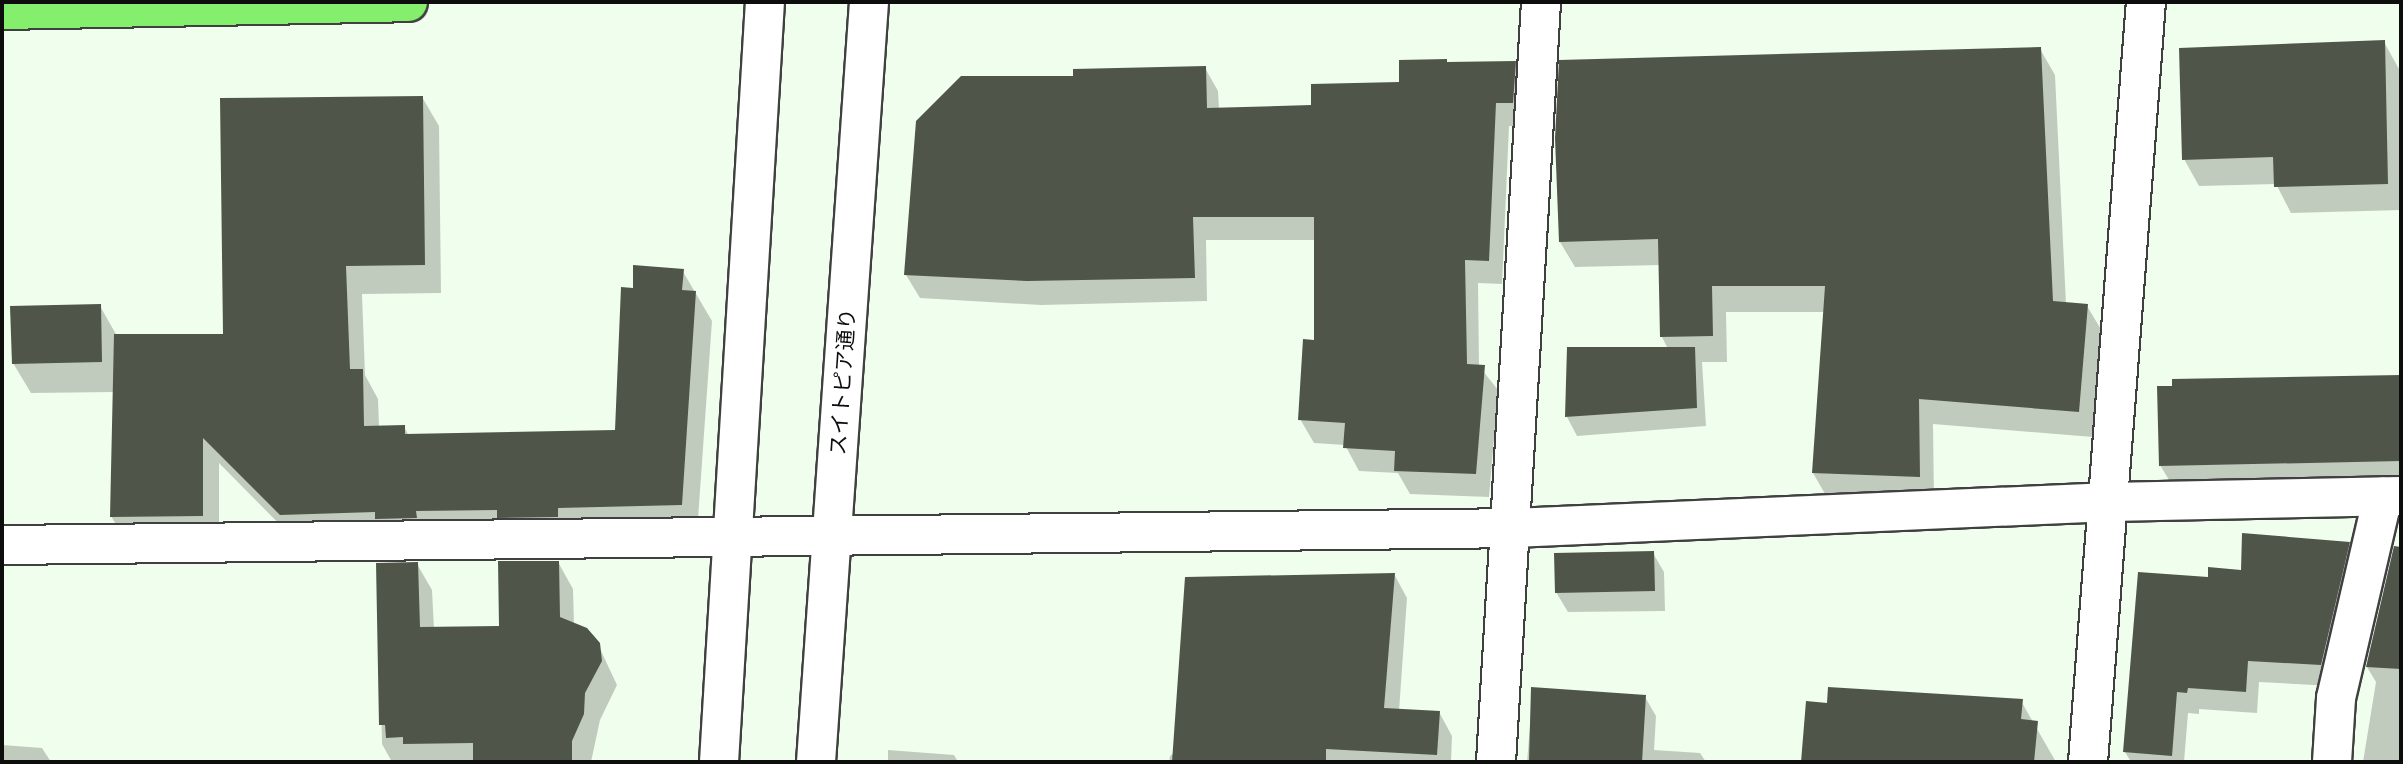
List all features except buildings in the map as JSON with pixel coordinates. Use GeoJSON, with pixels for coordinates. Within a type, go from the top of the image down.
{"type":"FeatureCollection","features":[{"type":"Feature","properties":{"kind":"main road"},"geometry":{"type":"LineString","coordinates":[[2,10],[408,2]]}},
{"type":"Feature","properties":{"kind":"street"},"geometry":{"type":"LineString","coordinates":[[719,762],[736,535],[765,2]]}},
{"type":"Feature","properties":{"kind":"street","name":"スイトピア通り"},"geometry":{"type":"LineString","coordinates":[[816,762],[869,2]]}},
{"type":"Feature","properties":{"kind":"street"},"geometry":{"type":"LineString","coordinates":[[1496,762],[1513,528],[1541,2]]}},
{"type":"Feature","properties":{"kind":"street"},"geometry":{"type":"LineString","coordinates":[[2088,762],[2147,2]]}},
{"type":"Feature","properties":{"kind":"street"},"geometry":{"type":"LineString","coordinates":[[2,545],[1513,528],[2110,502],[2392,496],[2336,698],[2332,762]]}}]}
